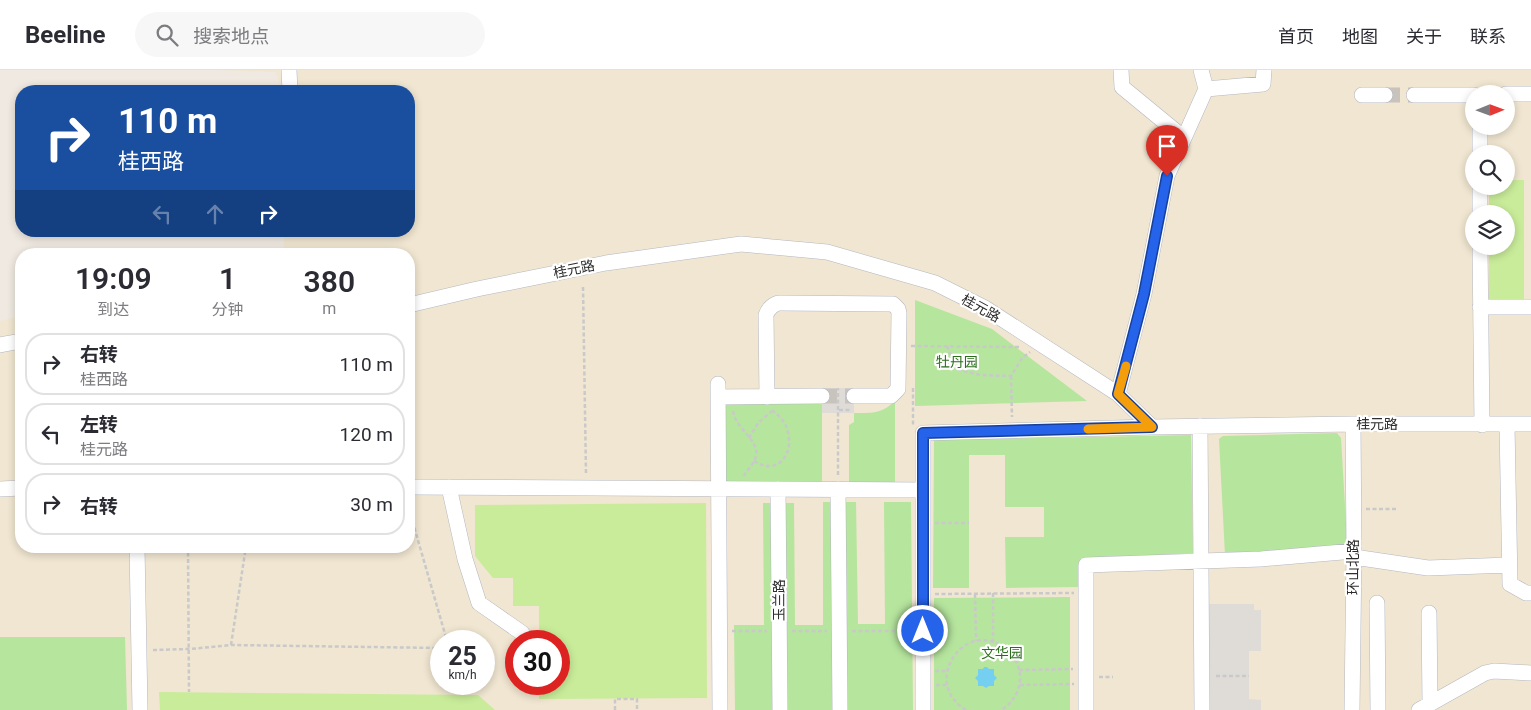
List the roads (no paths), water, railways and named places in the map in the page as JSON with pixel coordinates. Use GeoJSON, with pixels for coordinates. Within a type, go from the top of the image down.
{"type":"FeatureCollection","features":[{"type":"Feature","properties":{"kind":"street"},"geometry":{"type":"LineString","coordinates":[[289,70],[290,85]]}},
{"type":"Feature","properties":{"kind":"street"},"geometry":{"type":"LineString","coordinates":[[1121,70],[1122,87],[1184,138]]}},
{"type":"Feature","properties":{"kind":"street"},"geometry":{"type":"LineString","coordinates":[[1118,394],[1144,294],[1167,176],[1206,88],[1201,70]]}},
{"type":"Feature","properties":{"kind":"street"},"geometry":{"type":"LineString","coordinates":[[1206,88],[1264,77]]}},
{"type":"Feature","properties":{"kind":"street"},"geometry":{"type":"LineString","coordinates":[[1414,95],[1465,94]]}},
{"type":"Feature","properties":{"kind":"street"},"geometry":{"type":"LineString","coordinates":[[1515,94],[1531,94]]}},
{"type":"Feature","properties":{"kind":"street"},"geometry":{"type":"LineString","coordinates":[[1362,95],[1385,95]]}},
{"type":"Feature","properties":{"kind":"street","name":"桂元路"},"geometry":{"type":"LineString","coordinates":[[415,304],[606,263],[741,244],[827,252],[935,283],[985,308],[1042,347],[1118,394],[1152,427],[1531,424]]}},
{"type":"Feature","properties":{"kind":"street"},"geometry":{"type":"LineString","coordinates":[[1480,255],[1482,425]]}},
{"type":"Feature","properties":{"kind":"street"},"geometry":{"type":"LineString","coordinates":[[773,401],[766,315],[768,310],[775,304],[893,304],[899,313],[898,389],[891,396],[854,403]]}},
{"type":"Feature","properties":{"kind":"street"},"geometry":{"type":"LineString","coordinates":[[1480,307],[1531,307]]}},
{"type":"Feature","properties":{"kind":"street"},"geometry":{"type":"LineString","coordinates":[[0,345],[15,342]]}},
{"type":"Feature","properties":{"kind":"street"},"geometry":{"type":"LineString","coordinates":[[720,710],[718,489],[723,393],[773,401],[822,396]]}},
{"type":"Feature","properties":{"kind":"street","name":"环山北路"},"geometry":{"type":"LineString","coordinates":[[1352,710],[1353,424]]}},
{"type":"Feature","properties":{"kind":"street"},"geometry":{"type":"LineString","coordinates":[[1507,425],[1510,584],[1526,594],[1531,594]]}},
{"type":"Feature","properties":{"kind":"street"},"geometry":{"type":"LineString","coordinates":[[1200,426],[1202,710]]}},
{"type":"Feature","properties":{"kind":"street"},"geometry":{"type":"LineString","coordinates":[[923,710],[923,433],[1152,427]]}},
{"type":"Feature","properties":{"kind":"street"},"geometry":{"type":"LineString","coordinates":[[415,487],[923,490]]}},
{"type":"Feature","properties":{"kind":"street"},"geometry":{"type":"LineString","coordinates":[[449,487],[465,559],[479,604],[516,630]]}},
{"type":"Feature","properties":{"kind":"street"},"geometry":{"type":"LineString","coordinates":[[0,489],[15,488]]}},
{"type":"Feature","properties":{"kind":"street","name":"玉兰路"},"geometry":{"type":"LineString","coordinates":[[778,489],[780,710]]}},
{"type":"Feature","properties":{"kind":"street"},"geometry":{"type":"LineString","coordinates":[[838,489],[840,710]]}},
{"type":"Feature","properties":{"kind":"street"},"geometry":{"type":"LineString","coordinates":[[137,553],[140,710]]}},
{"type":"Feature","properties":{"kind":"street"},"geometry":{"type":"LineString","coordinates":[[1086,710],[1086,564],[1354,554],[1428,568],[1509,565]]}},
{"type":"Feature","properties":{"kind":"street"},"geometry":{"type":"LineString","coordinates":[[1376,603],[1378,710]]}},
{"type":"Feature","properties":{"kind":"street"},"geometry":{"type":"LineString","coordinates":[[1425,707],[1429,613]]}},
{"type":"Feature","properties":{"kind":"street"},"geometry":{"type":"LineString","coordinates":[[1425,707],[1490,671],[1531,673]]}},
{"type":"Feature","properties":{"kind":"water"},"geometry":{"type":"Polygon","coordinates":[[[984,667],[994,669],[994,675],[997,678],[994,681],[994,686],[986,688],[978,686],[978,681],[975,678],[978,675],[978,669],[983,669],[984,667]]]}},
{"type":"Feature","properties":{"kind":"tunnel"},"geometry":{"type":"LineString","coordinates":[[1385,95],[1414,95]]}},
{"type":"Feature","properties":{"kind":"tunnel"},"geometry":{"type":"LineString","coordinates":[[822,396],[854,396]]}},
{"type":"Feature","properties":{"kind":"park label","name":"牡丹园"},"geometry":{"type":"Point","coordinates":[957,362]}},
{"type":"Feature","properties":{"kind":"park label","name":"文华园"},"geometry":{"type":"Point","coordinates":[1002,653]}}]}
